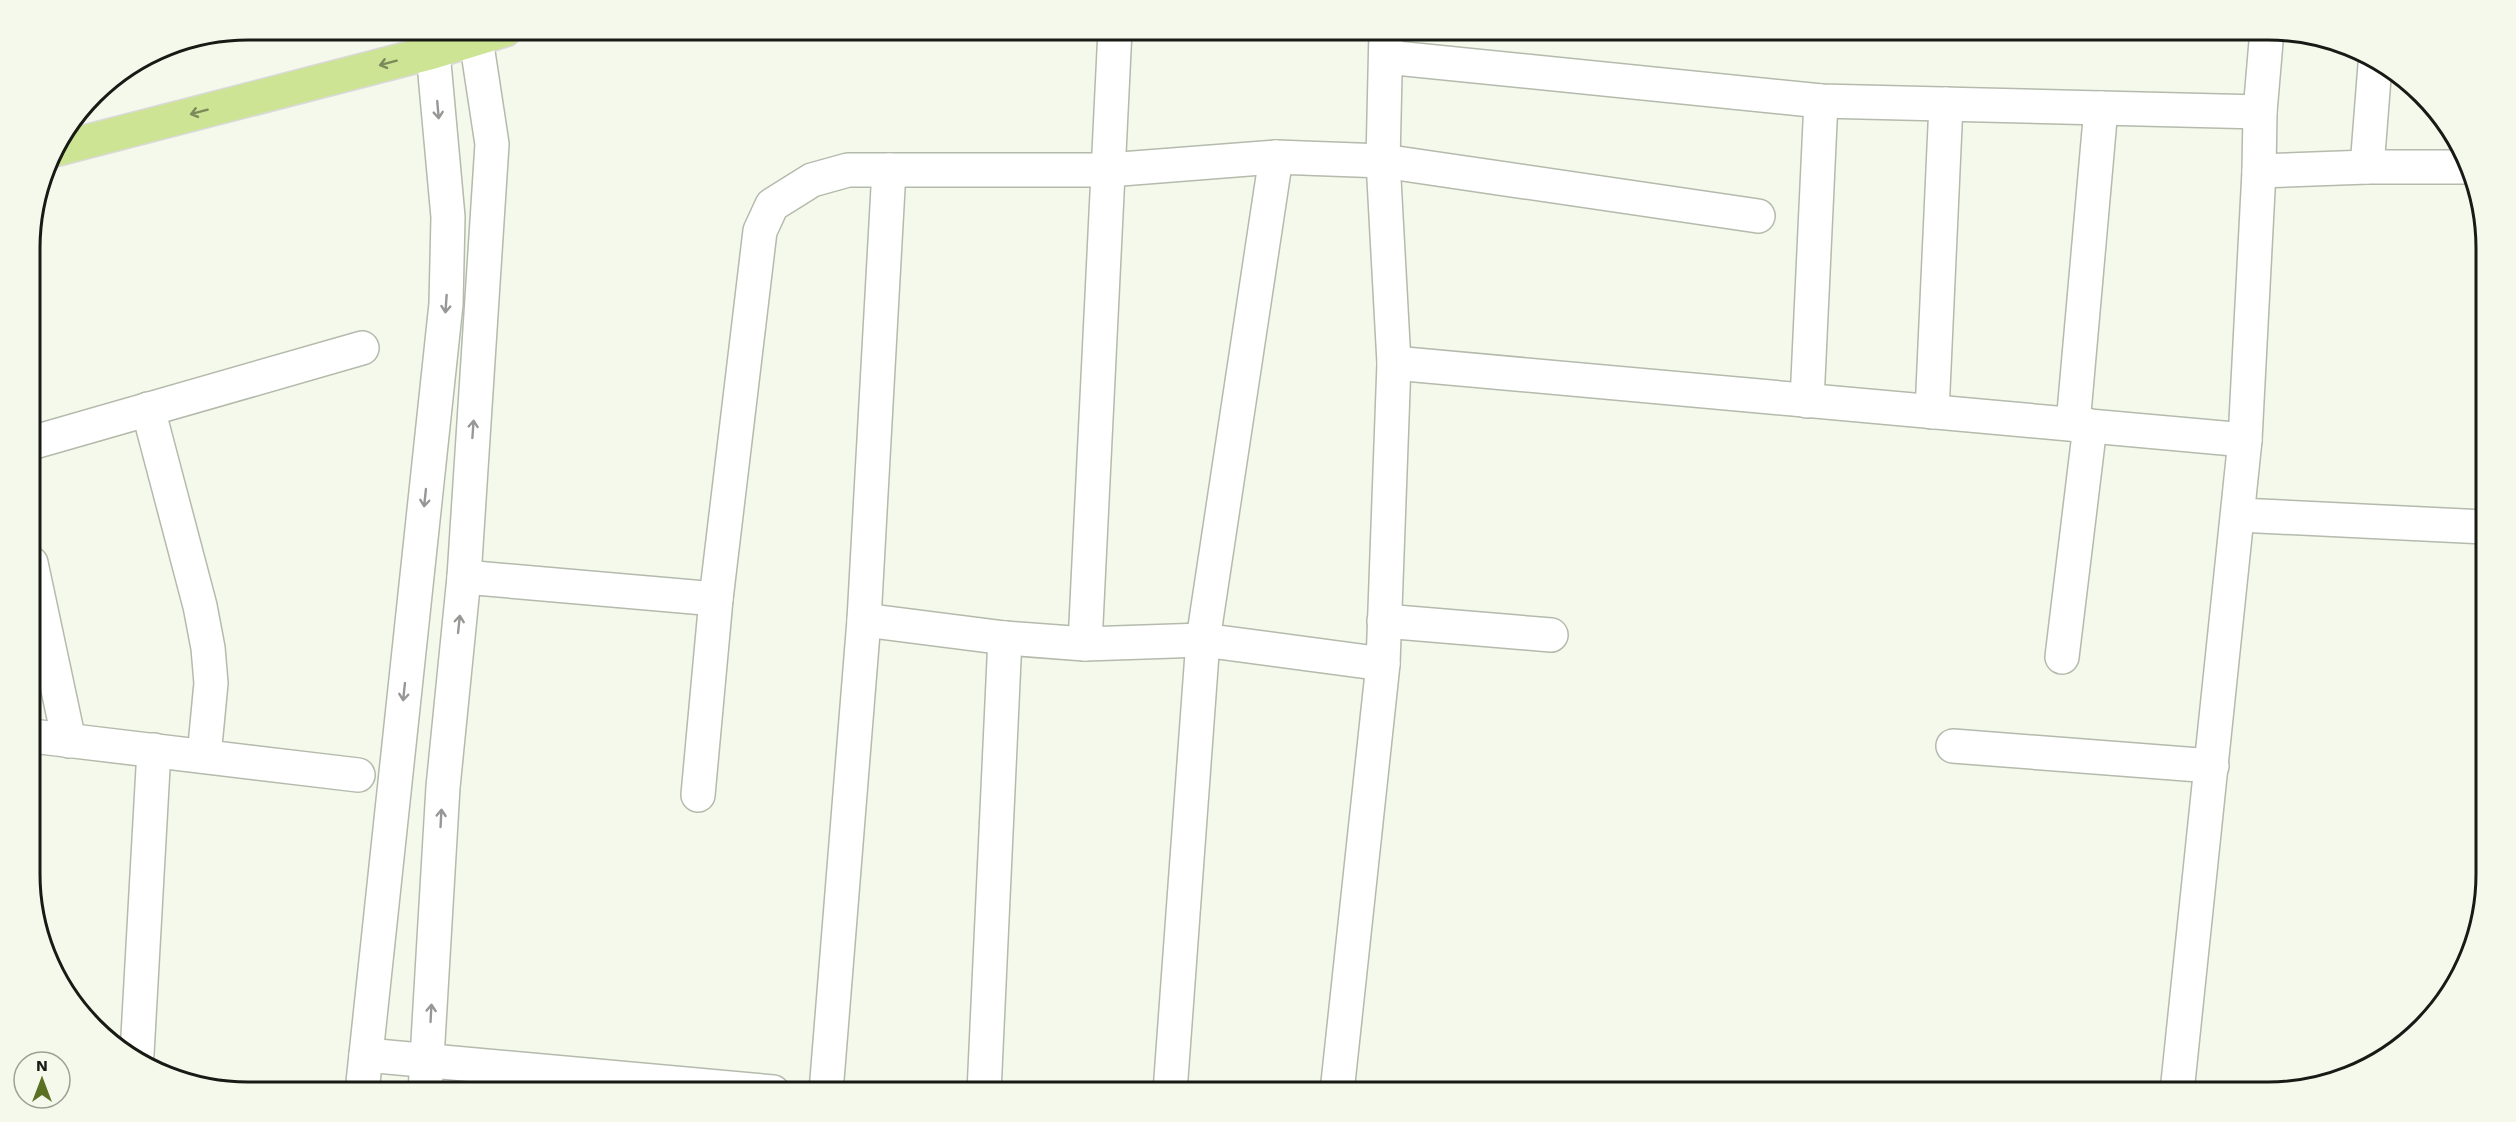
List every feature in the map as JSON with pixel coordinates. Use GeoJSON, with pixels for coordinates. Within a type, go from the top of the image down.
{"type":"FeatureCollection","features":[{"type":"Feature","properties":{"kind":"main road"},"geometry":{"type":"LineString","coordinates":[[67,147],[471,41]]}},
{"type":"Feature","properties":{"kind":"street"},"geometry":{"type":"LineString","coordinates":[[2178,1081],[2239,515],[2245,440],[2260,112],[2266,40]]}},
{"type":"Feature","properties":{"kind":"street"},"geometry":{"type":"LineString","coordinates":[[426,1077],[443,787],[464,577],[492,144],[491,41]]}},
{"type":"Feature","properties":{"kind":"street"},"geometry":{"type":"LineString","coordinates":[[1086,644],[1114,41]]}},
{"type":"Feature","properties":{"kind":"street"},"geometry":{"type":"LineString","coordinates":[[1337,1081],[1383,664],[1394,363],[1383,161],[1386,44],[1821,101],[2260,112]]}},
{"type":"Feature","properties":{"kind":"street"},"geometry":{"type":"LineString","coordinates":[[363,1082],[446,304],[448,217],[433,52]]}},
{"type":"Feature","properties":{"kind":"street"},"geometry":{"type":"LineString","coordinates":[[2367,166],[2375,70]]}},
{"type":"Feature","properties":{"kind":"street"},"geometry":{"type":"LineString","coordinates":[[1807,401],[1821,101]]}},
{"type":"Feature","properties":{"kind":"street"},"geometry":{"type":"LineString","coordinates":[[1932,412],[1946,104]]}},
{"type":"Feature","properties":{"kind":"street"},"geometry":{"type":"LineString","coordinates":[[2062,657],[2082,425],[2102,108]]}},
{"type":"Feature","properties":{"kind":"street"},"geometry":{"type":"LineString","coordinates":[[1171,1082],[1203,640],[1276,157]]}},
{"type":"Feature","properties":{"kind":"street"},"geometry":{"type":"LineString","coordinates":[[698,795],[716,599],[760,231],[772,205],[812,180],[848,170],[1108,170],[1276,157],[1383,161],[1758,216]]}},
{"type":"Feature","properties":{"kind":"street"},"geometry":{"type":"LineString","coordinates":[[2259,171],[2367,166],[2455,158]]}},
{"type":"Feature","properties":{"kind":"street"},"geometry":{"type":"LineString","coordinates":[[827,1082],[864,620],[889,170]]}},
{"type":"Feature","properties":{"kind":"street"},"geometry":{"type":"LineString","coordinates":[[41,440],[362,348]]}},
{"type":"Feature","properties":{"kind":"street"},"geometry":{"type":"LineString","coordinates":[[1394,363],[2245,440]]}},
{"type":"Feature","properties":{"kind":"street"},"geometry":{"type":"LineString","coordinates":[[148,409],[200,606],[208,648],[211,683],[204,756]]}},
{"type":"Feature","properties":{"kind":"street"},"geometry":{"type":"LineString","coordinates":[[2239,515],[2476,527]]}},
{"type":"Feature","properties":{"kind":"street"},"geometry":{"type":"LineString","coordinates":[[464,577],[716,599]]}},
{"type":"Feature","properties":{"kind":"street"},"geometry":{"type":"LineString","coordinates":[[40,607],[69,741]]}},
{"type":"Feature","properties":{"kind":"street"},"geometry":{"type":"LineString","coordinates":[[864,620],[1005,638],[1086,644],[1203,640],[1383,664]]}},
{"type":"Feature","properties":{"kind":"street"},"geometry":{"type":"LineString","coordinates":[[1384,621],[1551,635]]}},
{"type":"Feature","properties":{"kind":"street"},"geometry":{"type":"LineString","coordinates":[[984,1082],[1005,638]]}},
{"type":"Feature","properties":{"kind":"street"},"geometry":{"type":"LineString","coordinates":[[40,737],[358,775]]}},
{"type":"Feature","properties":{"kind":"street"},"geometry":{"type":"LineString","coordinates":[[1953,746],[2212,766]]}},
{"type":"Feature","properties":{"kind":"street"},"geometry":{"type":"LineString","coordinates":[[136,1048],[154,750]]}},
{"type":"Feature","properties":{"kind":"street"},"geometry":{"type":"LineString","coordinates":[[366,1054],[426,1077],[538,1082]]}}]}
